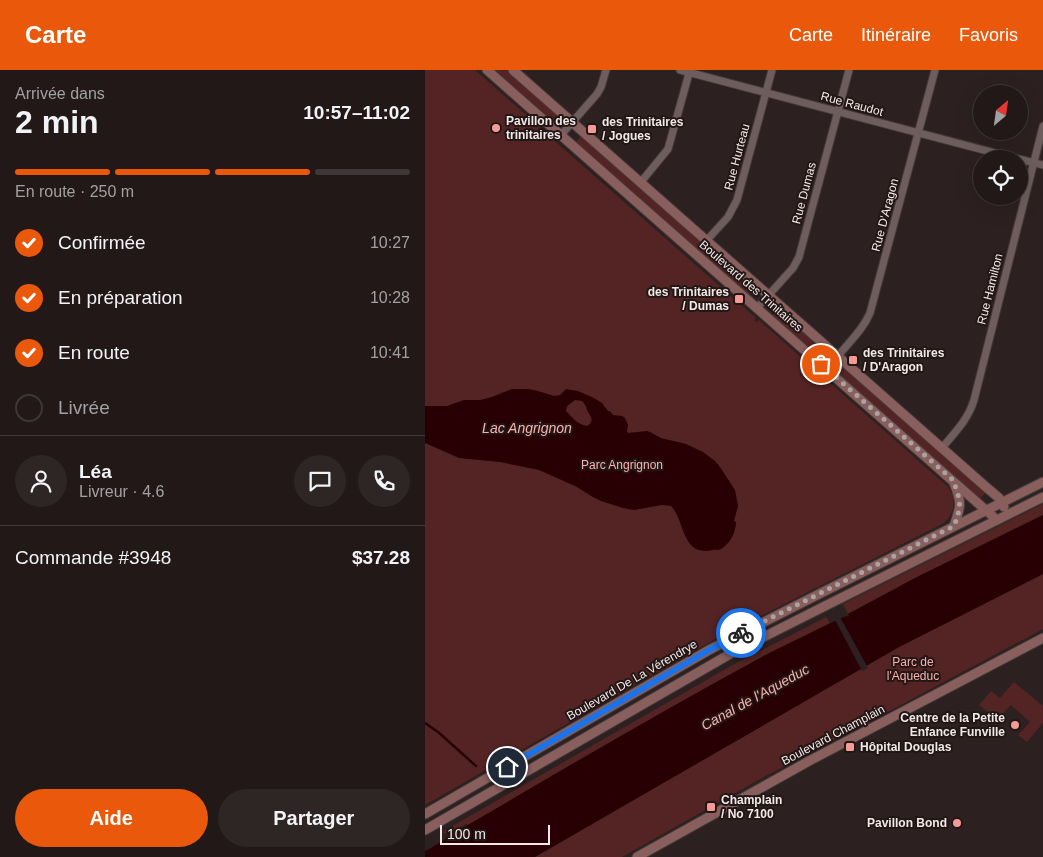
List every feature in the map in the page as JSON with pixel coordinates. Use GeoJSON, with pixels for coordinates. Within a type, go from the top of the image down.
{"type":"FeatureCollection","features":[{"type":"Feature","properties":{"kind":"main road","name":"Boulevard des Trinitaires"},"geometry":{"type":"LineString","coordinates":[[487,70],[997,520]]}},
{"type":"Feature","properties":{"kind":"main road","name":"Boulevard des Trinitaires"},"geometry":{"type":"LineString","coordinates":[[513,70],[986,487],[1002,503],[1009,514]]}},
{"type":"Feature","properties":{"kind":"main road"},"geometry":{"type":"LineString","coordinates":[[953,480],[960,504],[954,526]]}},
{"type":"Feature","properties":{"kind":"main road","name":"Boulevard De La Vérendrye"},"geometry":{"type":"LineString","coordinates":[[425,814],[717,646],[1043,482]]}},
{"type":"Feature","properties":{"kind":"main road"},"geometry":{"type":"LineString","coordinates":[[425,830],[730,654],[1043,497]]}},
{"type":"Feature","properties":{"kind":"main road","name":"Boulevard Champlain"},"geometry":{"type":"LineString","coordinates":[[637,857],[783,775],[1043,638]]}},
{"type":"Feature","properties":{"kind":"street"},"geometry":{"type":"LineString","coordinates":[[561,136],[599,90],[606,70]]}},
{"type":"Feature","properties":{"kind":"street","name":"Rue Raudot"},"geometry":{"type":"LineString","coordinates":[[680,70],[983,150]]}},
{"type":"Feature","properties":{"kind":"street","name":"Rue Hurteau"},"geometry":{"type":"LineString","coordinates":[[707,240],[728,217],[737,200],[772,70]]}},
{"type":"Feature","properties":{"kind":"street","name":"Rue Dumas"},"geometry":{"type":"LineString","coordinates":[[757,308],[793,268],[799,257],[849,70]]}},
{"type":"Feature","properties":{"kind":"street","name":"Rue D'Aragon"},"geometry":{"type":"LineString","coordinates":[[837,356],[859,332],[870,313],[935,70]]}},
{"type":"Feature","properties":{"kind":"street"},"geometry":{"type":"LineString","coordinates":[[641,182],[668,149],[689,71]]}},
{"type":"Feature","properties":{"kind":"street","name":"Rue Hamilton"},"geometry":{"type":"LineString","coordinates":[[942,448],[961,425],[972,407],[1043,126]]}},
{"type":"Feature","properties":{"kind":"street","name":"Rue Raudot"},"geometry":{"type":"LineString","coordinates":[[1028,162],[1043,165]]}},
{"type":"Feature","properties":{"kind":"green space","name":"Parc Angrignon"},"geometry":{"type":"Polygon","coordinates":[[[425,70],[475,70],[541,128],[539,130],[549,136],[756,318],[754,320],[757,322],[759,320],[948,487],[954,501],[951,515],[944,523],[717,638],[509,757],[506,755],[492,763],[491,767],[425,805],[425,70]]]}},
{"type":"Feature","properties":{"kind":"green space"},"geometry":{"type":"Polygon","coordinates":[[[493,70],[508,70],[558,114],[552,121],[493,70]]]}},
{"type":"Feature","properties":{"kind":"green space"},"geometry":{"type":"Polygon","coordinates":[[[582,135],[754,287],[748,295],[575,143],[582,135]]]}},
{"type":"Feature","properties":{"kind":"green space"},"geometry":{"type":"Polygon","coordinates":[[[778,309],[986,492],[980,499],[772,316],[778,309]]]}},
{"type":"Feature","properties":{"kind":"green space"},"geometry":{"type":"Polygon","coordinates":[[[1043,504],[1043,515],[915,578],[848,614],[843,604],[1043,504]]]}},
{"type":"Feature","properties":{"kind":"green space","name":"Parc de l'Aqueduc"},"geometry":{"type":"Polygon","coordinates":[[[1043,574],[1043,629],[882,715],[881,713],[877,715],[876,713],[872,715],[873,717],[842,733],[843,735],[762,778],[622,857],[535,857],[899,647],[1043,574]]]}},
{"type":"Feature","properties":{"kind":"green space"},"geometry":{"type":"Polygon","coordinates":[[[826,617],[830,623],[689,698],[468,825],[460,827],[458,831],[449,835],[442,832],[729,667],[826,617]]]}},
{"type":"Feature","properties":{"kind":"green space"},"geometry":{"type":"Polygon","coordinates":[[[1014,682],[1043,706],[1043,723],[1027,742],[1018,735],[1030,722],[1011,705],[997,719],[979,705],[991,691],[1000,698],[1014,682]]]}},
{"type":"Feature","properties":{"kind":"water","name":"Lac Angrignon"},"geometry":{"type":"Polygon","coordinates":[[[512,389],[528,389],[554,396],[560,395],[566,389],[578,391],[602,403],[613,415],[625,418],[628,425],[628,433],[647,431],[661,438],[686,444],[703,452],[715,461],[735,490],[738,506],[734,521],[736,526],[734,534],[721,549],[703,551],[695,548],[690,543],[671,506],[662,505],[634,510],[623,508],[601,501],[577,487],[539,470],[500,462],[459,458],[425,443],[425,406],[447,406],[464,400],[480,400],[512,389]],[[575,400],[567,406],[566,411],[578,422],[587,426],[591,423],[592,419],[582,401],[575,400]]]}},
{"type":"Feature","properties":{"kind":"water","name":"Canal de l'Aqueduc"},"geometry":{"type":"Polygon","coordinates":[[[1043,515],[1043,574],[899,647],[535,857],[425,857],[425,849],[426,851],[449,835],[731,674],[787,644],[841,618],[848,617],[848,614],[915,578],[1043,515]]]}},
{"type":"Feature","properties":{"kind":"pier"},"geometry":{"type":"Polygon","coordinates":[[[839,615],[868,668],[862,671],[834,618],[839,615]]]}},
{"type":"Feature","properties":{"kind":"waterway"},"geometry":{"type":"LineString","coordinates":[[425,723],[476,766]]}},
{"type":"Feature","properties":{"kind":"way so far"},"geometry":{"type":"LineString","coordinates":[[741,633],[954,526],[960,508],[959,496],[953,480],[821,364]]}},
{"type":"Feature","properties":{"kind":"place","name":"Pavillon des trinitaires"},"geometry":{"type":"Point","coordinates":[496,128]}},
{"type":"Feature","properties":{"kind":"place","name":"des Trinitaires / Jogues"},"geometry":{"type":"Point","coordinates":[592,129]}},
{"type":"Feature","properties":{"kind":"place","name":"des Trinitaires / Dumas"},"geometry":{"type":"Point","coordinates":[739,299]}},
{"type":"Feature","properties":{"kind":"place","name":"des Trinitaires / D'Aragon"},"geometry":{"type":"Point","coordinates":[853,360]}},
{"type":"Feature","properties":{"kind":"place","name":"Centre de la Petite Enfance Funville"},"geometry":{"type":"Point","coordinates":[1015,725]}},
{"type":"Feature","properties":{"kind":"place","name":"Hôpital Douglas"},"geometry":{"type":"Point","coordinates":[850,747]}},
{"type":"Feature","properties":{"kind":"place","name":"Champlain / No 7100"},"geometry":{"type":"Point","coordinates":[711,807]}},
{"type":"Feature","properties":{"kind":"place","name":"Pavillon Bond"},"geometry":{"type":"Point","coordinates":[957,823]}},
{"type":"Feature","properties":{"kind":"route"},"geometry":{"type":"LineString","coordinates":[[507,767],[741,633]]}}]}
